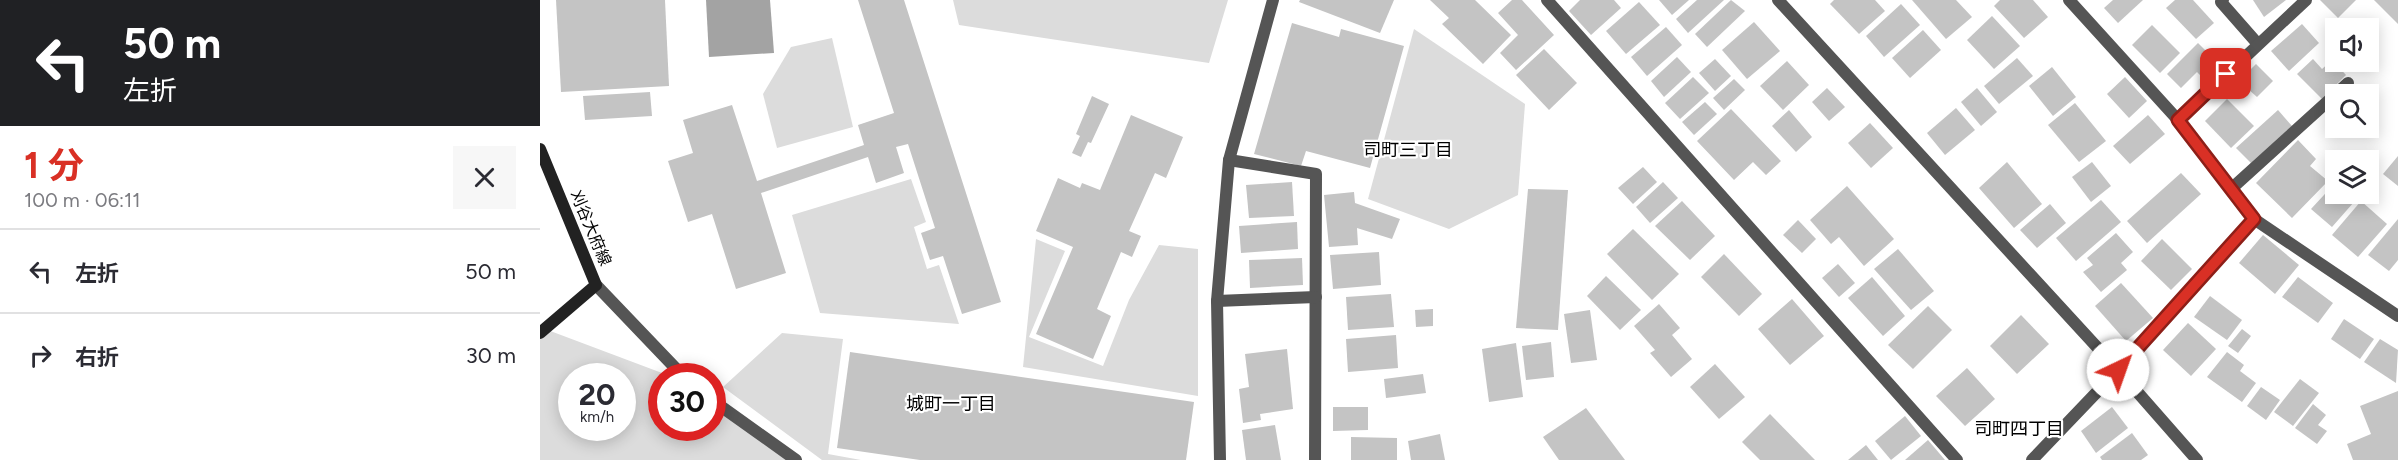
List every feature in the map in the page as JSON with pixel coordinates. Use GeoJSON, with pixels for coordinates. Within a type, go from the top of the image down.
{"type":"FeatureCollection","features":[{"type":"Feature","properties":{"kind":"main road","name":"刈谷大府線"},"geometry":{"type":"LineString","coordinates":[[540,149],[596,285],[540,333]]}},
{"type":"Feature","properties":{"kind":"street"},"geometry":{"type":"LineString","coordinates":[[1220,460],[1217,301],[1229,160],[1273,0]]}},
{"type":"Feature","properties":{"kind":"street"},"geometry":{"type":"LineString","coordinates":[[1547,0],[1957,460]]}},
{"type":"Feature","properties":{"kind":"street"},"geometry":{"type":"LineString","coordinates":[[1778,0],[2118,370],[2197,460]]}},
{"type":"Feature","properties":{"kind":"street"},"geometry":{"type":"LineString","coordinates":[[2069,0],[2178,120],[2254,219],[2398,316]]}},
{"type":"Feature","properties":{"kind":"street"},"geometry":{"type":"LineString","coordinates":[[2223,0],[2221,2],[2257,43]]}},
{"type":"Feature","properties":{"kind":"street"},"geometry":{"type":"LineString","coordinates":[[2178,120],[2257,43],[2306,0]]}},
{"type":"Feature","properties":{"kind":"street"},"geometry":{"type":"LineString","coordinates":[[2231,189],[2348,83]]}},
{"type":"Feature","properties":{"kind":"street"},"geometry":{"type":"LineString","coordinates":[[1229,160],[1316,174],[1315,460]]}},
{"type":"Feature","properties":{"kind":"street"},"geometry":{"type":"LineString","coordinates":[[2032,460],[2118,370],[2254,219]]}},
{"type":"Feature","properties":{"kind":"street"},"geometry":{"type":"LineString","coordinates":[[596,285],[671,363]]}},
{"type":"Feature","properties":{"kind":"street"},"geometry":{"type":"LineString","coordinates":[[1217,301],[1316,297]]}},
{"type":"Feature","properties":{"kind":"street"},"geometry":{"type":"LineString","coordinates":[[726,410],[796,460]]}},
{"type":"Feature","properties":{"kind":"shaded area"},"geometry":{"type":"Polygon","coordinates":[[[706,0],[770,0],[774,53],[709,57],[706,0]]]}},
{"type":"Feature","properties":{"kind":"shaded area"},"geometry":{"type":"Polygon","coordinates":[[[953,0],[1228,0],[1209,63],[959,25],[953,0]]]}},
{"type":"Feature","properties":{"kind":"shaded area"},"geometry":{"type":"Polygon","coordinates":[[[1414,29],[1525,104],[1518,195],[1449,229],[1368,199],[1414,29]]]}},
{"type":"Feature","properties":{"kind":"shaded area"},"geometry":{"type":"Polygon","coordinates":[[[832,38],[853,127],[777,148],[763,94],[791,47],[832,38]]]}},
{"type":"Feature","properties":{"kind":"shaded area"},"geometry":{"type":"Polygon","coordinates":[[[911,179],[926,222],[914,227],[927,269],[939,265],[959,324],[820,313],[792,215],[911,179]]]}},
{"type":"Feature","properties":{"kind":"shaded area"},"geometry":{"type":"Polygon","coordinates":[[[1036,239],[1065,251],[1029,337],[1103,366],[1129,300],[1159,245],[1198,249],[1198,396],[1023,367],[1036,239]]]}},
{"type":"Feature","properties":{"kind":"shaded area"},"geometry":{"type":"Polygon","coordinates":[[[545,329],[635,363],[558,363],[558,441],[636,441],[636,363],[648,368],[648,441],[726,441],[726,409],[796,460],[540,460],[540,332],[545,329]]]}},
{"type":"Feature","properties":{"kind":"shaded area"},"geometry":{"type":"Polygon","coordinates":[[[782,333],[843,339],[828,454],[861,460],[822,460],[726,389],[726,384],[782,333]]]}},
{"type":"Feature","properties":{"kind":"building"},"geometry":{"type":"Polygon","coordinates":[[[556,0],[665,0],[669,86],[561,92],[556,0]]]}},
{"type":"Feature","properties":{"kind":"building"},"geometry":{"type":"Polygon","coordinates":[[[858,0],[904,0],[1001,302],[962,314],[943,256],[930,260],[921,233],[935,228],[908,144],[896,147],[904,173],[876,183],[868,157],[761,193],[786,273],[736,289],[712,214],[688,222],[668,161],[693,153],[683,120],[732,105],[757,181],[864,145],[858,125],[894,113],[858,0]]]}},
{"type":"Feature","properties":{"kind":"building"},"geometry":{"type":"Polygon","coordinates":[[[1300,0],[1394,0],[1380,33],[1299,2],[1300,0]]]}},
{"type":"Feature","properties":{"kind":"building"},"geometry":{"type":"Polygon","coordinates":[[[1430,0],[1475,0],[1511,35],[1483,64],[1442,24],[1449,18],[1430,0]]]}},
{"type":"Feature","properties":{"kind":"building"},"geometry":{"type":"Polygon","coordinates":[[[1512,0],[1522,0],[1554,35],[1516,70],[1500,53],[1518,35],[1498,13],[1512,0]]]}},
{"type":"Feature","properties":{"kind":"building"},"geometry":{"type":"Polygon","coordinates":[[[1580,0],[1614,0],[1621,8],[1591,35],[1569,11],[1580,0]]]}},
{"type":"Feature","properties":{"kind":"building"},"geometry":{"type":"Polygon","coordinates":[[[1659,0],[1689,0],[1672,15],[1659,0]]]}},
{"type":"Feature","properties":{"kind":"building"},"geometry":{"type":"Polygon","coordinates":[[[1697,0],[1724,0],[1688,33],[1676,19],[1697,0]]]}},
{"type":"Feature","properties":{"kind":"building"},"geometry":{"type":"Polygon","coordinates":[[[1731,0],[1745,11],[1707,47],[1695,34],[1731,0]]]}},
{"type":"Feature","properties":{"kind":"building"},"geometry":{"type":"Polygon","coordinates":[[[1834,0],[1875,0],[1885,11],[1859,34],[1830,4],[1834,0]]]}},
{"type":"Feature","properties":{"kind":"building"},"geometry":{"type":"Polygon","coordinates":[[[1912,0],[1956,0],[1972,17],[1946,39],[1912,0]]]}},
{"type":"Feature","properties":{"kind":"building"},"geometry":{"type":"Polygon","coordinates":[[[2000,0],[2033,0],[2048,17],[2024,38],[1994,6],[2000,0]]]}},
{"type":"Feature","properties":{"kind":"building"},"geometry":{"type":"Polygon","coordinates":[[[2113,0],[2143,0],[2118,23],[2104,8],[2113,0]]]}},
{"type":"Feature","properties":{"kind":"building"},"geometry":{"type":"Polygon","coordinates":[[[2175,0],[2193,0],[2214,23],[2196,39],[2166,8],[2175,0]]]}},
{"type":"Feature","properties":{"kind":"building"},"geometry":{"type":"Polygon","coordinates":[[[2253,0],[2286,0],[2264,17],[2253,0]]]}},
{"type":"Feature","properties":{"kind":"building"},"geometry":{"type":"Polygon","coordinates":[[[2320,0],[2356,0],[2338,18],[2320,0]]]}},
{"type":"Feature","properties":{"kind":"building"},"geometry":{"type":"Polygon","coordinates":[[[2374,0],[2398,0],[2398,24],[2374,0]]]}},
{"type":"Feature","properties":{"kind":"building"},"geometry":{"type":"Polygon","coordinates":[[[1639,2],[1660,25],[1626,54],[1606,31],[1639,2]]]}},
{"type":"Feature","properties":{"kind":"building"},"geometry":{"type":"Polygon","coordinates":[[[1901,4],[1920,25],[1884,57],[1866,36],[1901,4]]]}},
{"type":"Feature","properties":{"kind":"building"},"geometry":{"type":"Polygon","coordinates":[[[1992,16],[2020,46],[1994,69],[1967,40],[1992,16]]]}},
{"type":"Feature","properties":{"kind":"building"},"geometry":{"type":"Polygon","coordinates":[[[1754,22],[1780,51],[1747,79],[1722,50],[1754,22]]]}},
{"type":"Feature","properties":{"kind":"building"},"geometry":{"type":"Polygon","coordinates":[[[1292,23],[1339,37],[1341,29],[1404,46],[1370,168],[1306,151],[1301,166],[1254,154],[1292,23]]]}},
{"type":"Feature","properties":{"kind":"building"},"geometry":{"type":"Polygon","coordinates":[[[2302,24],[2319,43],[2289,71],[2271,51],[2302,24]]]}},
{"type":"Feature","properties":{"kind":"building"},"geometry":{"type":"Polygon","coordinates":[[[2152,25],[2180,53],[2160,73],[2132,45],[2152,25]]]}},
{"type":"Feature","properties":{"kind":"building"},"geometry":{"type":"Polygon","coordinates":[[[1666,27],[1682,45],[1647,76],[1631,57],[1666,27]]]}},
{"type":"Feature","properties":{"kind":"building"},"geometry":{"type":"Polygon","coordinates":[[[1923,30],[1941,50],[1910,78],[1892,58],[1923,30]]]}},
{"type":"Feature","properties":{"kind":"building"},"geometry":{"type":"Polygon","coordinates":[[[2198,43],[2218,63],[2203,78],[2197,72],[2181,88],[2167,74],[2198,43]]]}},
{"type":"Feature","properties":{"kind":"building"},"geometry":{"type":"Polygon","coordinates":[[[1544,49],[1577,83],[1549,110],[1516,75],[1544,49]]]}},
{"type":"Feature","properties":{"kind":"building"},"geometry":{"type":"Polygon","coordinates":[[[1677,57],[1691,72],[1664,97],[1651,81],[1677,57]]]}},
{"type":"Feature","properties":{"kind":"building"},"geometry":{"type":"Polygon","coordinates":[[[2017,58],[2033,76],[1999,104],[1984,86],[2017,58]]]}},
{"type":"Feature","properties":{"kind":"building"},"geometry":{"type":"Polygon","coordinates":[[[1715,59],[1731,76],[1715,91],[1699,73],[1715,59]]]}},
{"type":"Feature","properties":{"kind":"building"},"geometry":{"type":"Polygon","coordinates":[[[2313,59],[2322,69],[2325,66],[2325,72],[2343,72],[2346,75],[2337,84],[2325,84],[2325,96],[2322,99],[2297,74],[2313,59]]]}},
{"type":"Feature","properties":{"kind":"building"},"geometry":{"type":"Polygon","coordinates":[[[1787,61],[1809,85],[1783,110],[1760,86],[1787,61]]]}},
{"type":"Feature","properties":{"kind":"building"},"geometry":{"type":"Polygon","coordinates":[[[2256,64],[2273,81],[2257,97],[2239,81],[2256,64]]]}},
{"type":"Feature","properties":{"kind":"building"},"geometry":{"type":"Polygon","coordinates":[[[2052,67],[2076,97],[2053,116],[2029,86],[2052,67]]]}},
{"type":"Feature","properties":{"kind":"building"},"geometry":{"type":"Polygon","coordinates":[[[1693,77],[1709,93],[1680,119],[1665,103],[1693,77]]]}},
{"type":"Feature","properties":{"kind":"building"},"geometry":{"type":"Polygon","coordinates":[[[2125,77],[2147,101],[2129,118],[2107,94],[2125,77]]]}},
{"type":"Feature","properties":{"kind":"building"},"geometry":{"type":"Polygon","coordinates":[[[1734,79],[1745,90],[1724,110],[1713,98],[1734,79]]]}},
{"type":"Feature","properties":{"kind":"building"},"geometry":{"type":"Polygon","coordinates":[[[1827,88],[1845,107],[1829,121],[1812,102],[1827,88]]]}},
{"type":"Feature","properties":{"kind":"building"},"geometry":{"type":"Polygon","coordinates":[[[1977,88],[1997,112],[1981,126],[1961,102],[1977,88]]]}},
{"type":"Feature","properties":{"kind":"building"},"geometry":{"type":"Polygon","coordinates":[[[650,92],[652,116],[585,120],[583,96],[650,92]]]}},
{"type":"Feature","properties":{"kind":"building"},"geometry":{"type":"Polygon","coordinates":[[[1092,96],[1109,104],[1091,143],[1088,142],[1081,157],[1072,153],[1080,136],[1076,134],[1092,96]]]}},
{"type":"Feature","properties":{"kind":"building"},"geometry":{"type":"Polygon","coordinates":[[[2227,99],[2254,126],[2231,148],[2205,121],[2227,99]]]}},
{"type":"Feature","properties":{"kind":"building"},"geometry":{"type":"Polygon","coordinates":[[[1705,102],[1717,114],[1694,135],[1682,122],[1705,102]]]}},
{"type":"Feature","properties":{"kind":"building"},"geometry":{"type":"Polygon","coordinates":[[[2075,103],[2106,141],[2079,162],[2048,125],[2075,103]]]}},
{"type":"Feature","properties":{"kind":"building"},"geometry":{"type":"Polygon","coordinates":[[[1956,108],[1975,130],[1945,155],[1927,133],[1956,108]]]}},
{"type":"Feature","properties":{"kind":"building"},"geometry":{"type":"Polygon","coordinates":[[[1731,109],[1781,161],[1766,175],[1753,162],[1734,180],[1697,141],[1731,109]]]}},
{"type":"Feature","properties":{"kind":"building"},"geometry":{"type":"Polygon","coordinates":[[[1789,110],[1812,137],[1796,152],[1772,126],[1789,110]]]}},
{"type":"Feature","properties":{"kind":"building"},"geometry":{"type":"Polygon","coordinates":[[[2278,110],[2292,126],[2251,163],[2236,148],[2278,110]]]}},
{"type":"Feature","properties":{"kind":"building"},"geometry":{"type":"Polygon","coordinates":[[[1131,115],[1183,137],[1166,178],[1155,173],[1129,231],[1141,236],[1132,257],[1121,252],[1097,309],[1111,316],[1093,359],[1036,334],[1073,247],[1036,231],[1058,178],[1080,188],[1082,183],[1100,190],[1131,115]]]}},
{"type":"Feature","properties":{"kind":"building"},"geometry":{"type":"Polygon","coordinates":[[[2148,115],[2165,134],[2130,164],[2113,146],[2148,115]]]}},
{"type":"Feature","properties":{"kind":"building"},"geometry":{"type":"Polygon","coordinates":[[[1870,123],[1893,148],[1871,168],[1848,143],[1870,123]]]}},
{"type":"Feature","properties":{"kind":"building"},"geometry":{"type":"Polygon","coordinates":[[[2298,140],[2316,159],[2310,166],[2325,178],[2325,184],[2292,218],[2256,183],[2298,140]]]}},
{"type":"Feature","properties":{"kind":"building"},"geometry":{"type":"Polygon","coordinates":[[[2398,156],[2398,186],[2383,174],[2398,156]]]}},
{"type":"Feature","properties":{"kind":"building"},"geometry":{"type":"Polygon","coordinates":[[[2007,162],[2042,204],[2014,228],[1979,188],[2007,162]]]}},
{"type":"Feature","properties":{"kind":"building"},"geometry":{"type":"Polygon","coordinates":[[[2092,162],[2111,186],[2091,202],[2072,177],[2092,162]]]}},
{"type":"Feature","properties":{"kind":"building"},"geometry":{"type":"Polygon","coordinates":[[[1643,167],[1657,182],[1633,204],[1618,188],[1643,167]]]}},
{"type":"Feature","properties":{"kind":"building"},"geometry":{"type":"Polygon","coordinates":[[[2181,173],[2201,194],[2147,243],[2127,221],[2181,173]]]}},
{"type":"Feature","properties":{"kind":"building"},"geometry":{"type":"Polygon","coordinates":[[[1292,182],[1294,216],[1249,218],[1246,185],[1292,182]]]}},
{"type":"Feature","properties":{"kind":"building"},"geometry":{"type":"Polygon","coordinates":[[[1663,182],[1678,198],[1650,223],[1636,207],[1663,182]]]}},
{"type":"Feature","properties":{"kind":"building"},"geometry":{"type":"Polygon","coordinates":[[[1847,186],[1894,239],[1864,266],[1839,237],[1831,244],[1810,220],[1847,186]]]}},
{"type":"Feature","properties":{"kind":"building"},"geometry":{"type":"Polygon","coordinates":[[[1528,189],[1568,190],[1558,330],[1516,328],[1528,189]]]}},
{"type":"Feature","properties":{"kind":"building"},"geometry":{"type":"Polygon","coordinates":[[[1354,192],[1355,203],[1400,219],[1392,239],[1357,228],[1358,245],[1329,247],[1324,195],[1354,192]]]}},
{"type":"Feature","properties":{"kind":"building"},"geometry":{"type":"Polygon","coordinates":[[[2325,194],[2325,204],[2352,204],[2332,227],[2311,209],[2325,194]]]}},
{"type":"Feature","properties":{"kind":"building"},"geometry":{"type":"Polygon","coordinates":[[[2101,200],[2121,222],[2076,261],[2056,238],[2101,200]]]}},
{"type":"Feature","properties":{"kind":"building"},"geometry":{"type":"Polygon","coordinates":[[[1682,201],[1715,236],[1690,260],[1655,226],[1682,201]]]}},
{"type":"Feature","properties":{"kind":"building"},"geometry":{"type":"Polygon","coordinates":[[[2050,204],[2066,223],[2037,248],[2020,230],[2050,204]]]}},
{"type":"Feature","properties":{"kind":"building"},"geometry":{"type":"Polygon","coordinates":[[[2358,204],[2364,204],[2387,224],[2358,257],[2332,235],[2358,204]]]}},
{"type":"Feature","properties":{"kind":"building"},"geometry":{"type":"Polygon","coordinates":[[[2398,219],[2398,260],[2389,271],[2368,255],[2398,219]]]}},
{"type":"Feature","properties":{"kind":"building"},"geometry":{"type":"Polygon","coordinates":[[[1798,220],[1816,239],[1802,253],[1783,235],[1798,220]]]}},
{"type":"Feature","properties":{"kind":"building"},"geometry":{"type":"Polygon","coordinates":[[[1297,222],[1298,249],[1241,253],[1239,226],[1297,222]]]}},
{"type":"Feature","properties":{"kind":"building"},"geometry":{"type":"Polygon","coordinates":[[[1633,229],[1679,274],[1652,300],[1607,254],[1633,229]]]}},
{"type":"Feature","properties":{"kind":"building"},"geometry":{"type":"Polygon","coordinates":[[[2116,233],[2133,252],[2121,263],[2127,270],[2101,292],[2083,272],[2093,265],[2087,258],[2116,233]]]}},
{"type":"Feature","properties":{"kind":"building"},"geometry":{"type":"Polygon","coordinates":[[[2263,235],[2299,265],[2275,294],[2239,263],[2263,235]]]}},
{"type":"Feature","properties":{"kind":"building"},"geometry":{"type":"Polygon","coordinates":[[[2162,239],[2192,269],[2171,290],[2141,261],[2162,239]]]}},
{"type":"Feature","properties":{"kind":"building"},"geometry":{"type":"Polygon","coordinates":[[[1898,249],[1934,291],[1911,310],[1874,269],[1898,249]]]}},
{"type":"Feature","properties":{"kind":"building"},"geometry":{"type":"Polygon","coordinates":[[[1379,252],[1381,285],[1333,289],[1330,255],[1379,252]]]}},
{"type":"Feature","properties":{"kind":"building"},"geometry":{"type":"Polygon","coordinates":[[[1724,254],[1762,294],[1739,316],[1701,277],[1724,254]]]}},
{"type":"Feature","properties":{"kind":"building"},"geometry":{"type":"Polygon","coordinates":[[[1302,258],[1303,285],[1250,288],[1249,260],[1302,258]]]}},
{"type":"Feature","properties":{"kind":"building"},"geometry":{"type":"Polygon","coordinates":[[[1838,264],[1855,283],[1839,297],[1822,278],[1838,264]]]}},
{"type":"Feature","properties":{"kind":"building"},"geometry":{"type":"Polygon","coordinates":[[[1606,276],[1641,310],[1620,330],[1587,296],[1606,276]]]}},
{"type":"Feature","properties":{"kind":"building"},"geometry":{"type":"Polygon","coordinates":[[[1872,277],[1905,316],[1883,336],[1848,298],[1872,277]]]}},
{"type":"Feature","properties":{"kind":"building"},"geometry":{"type":"Polygon","coordinates":[[[2298,277],[2333,303],[2318,323],[2282,297],[2298,277]]]}},
{"type":"Feature","properties":{"kind":"building"},"geometry":{"type":"Polygon","coordinates":[[[2121,283],[2153,318],[2126,341],[2095,306],[2121,283]]]}},
{"type":"Feature","properties":{"kind":"building"},"geometry":{"type":"Polygon","coordinates":[[[1391,294],[1394,327],[1348,330],[1346,297],[1391,294]]]}},
{"type":"Feature","properties":{"kind":"building"},"geometry":{"type":"Polygon","coordinates":[[[2210,296],[2242,320],[2227,340],[2194,317],[2210,296]]]}},
{"type":"Feature","properties":{"kind":"building"},"geometry":{"type":"Polygon","coordinates":[[[1792,299],[1824,336],[1790,365],[1758,329],[1792,299]]]}},
{"type":"Feature","properties":{"kind":"building"},"geometry":{"type":"Polygon","coordinates":[[[1659,304],[1680,328],[1672,335],[1692,359],[1671,377],[1650,353],[1655,350],[1634,326],[1659,304]]]}},
{"type":"Feature","properties":{"kind":"building"},"geometry":{"type":"Polygon","coordinates":[[[1928,306],[1952,330],[1913,369],[1888,345],[1928,306]]]}},
{"type":"Feature","properties":{"kind":"building"},"geometry":{"type":"Polygon","coordinates":[[[1433,309],[1433,326],[1416,327],[1415,310],[1433,309]]]}},
{"type":"Feature","properties":{"kind":"building"},"geometry":{"type":"Polygon","coordinates":[[[1590,310],[1597,360],[1571,363],[1564,314],[1590,310]]]}},
{"type":"Feature","properties":{"kind":"building"},"geometry":{"type":"Polygon","coordinates":[[[2021,315],[2049,344],[2017,374],[1990,346],[2021,315]]]}},
{"type":"Feature","properties":{"kind":"building"},"geometry":{"type":"Polygon","coordinates":[[[2344,319],[2374,339],[2360,359],[2331,339],[2344,319]]]}},
{"type":"Feature","properties":{"kind":"building"},"geometry":{"type":"Polygon","coordinates":[[[2188,323],[2216,349],[2191,376],[2163,350],[2188,323]]]}},
{"type":"Feature","properties":{"kind":"building"},"geometry":{"type":"Polygon","coordinates":[[[2242,329],[2251,336],[2238,353],[2228,346],[2242,329]]]}},
{"type":"Feature","properties":{"kind":"building"},"geometry":{"type":"Polygon","coordinates":[[[1396,335],[1398,368],[1348,372],[1346,339],[1396,335]]]}},
{"type":"Feature","properties":{"kind":"building"},"geometry":{"type":"Polygon","coordinates":[[[2380,339],[2398,350],[2396,383],[2364,362],[2380,339]]]}},
{"type":"Feature","properties":{"kind":"building"},"geometry":{"type":"Polygon","coordinates":[[[1551,342],[1554,377],[1526,380],[1522,346],[1551,342]]]}},
{"type":"Feature","properties":{"kind":"building"},"geometry":{"type":"Polygon","coordinates":[[[1516,343],[1523,397],[1489,402],[1482,349],[1516,343]]]}},
{"type":"Feature","properties":{"kind":"building"},"geometry":{"type":"Polygon","coordinates":[[[1287,349],[1293,409],[1260,414],[1261,420],[1243,423],[1239,389],[1249,387],[1245,354],[1287,349]]]}},
{"type":"Feature","properties":{"kind":"building"},"geometry":{"type":"Polygon","coordinates":[[[850,352],[1194,402],[1186,460],[920,460],[837,448],[850,352]]]}},
{"type":"Feature","properties":{"kind":"building"},"geometry":{"type":"Polygon","coordinates":[[[2227,352],[2244,365],[2240,371],[2256,383],[2242,402],[2207,377],[2227,352]]]}},
{"type":"Feature","properties":{"kind":"building"},"geometry":{"type":"Polygon","coordinates":[[[1715,364],[1745,397],[1719,419],[1690,387],[1715,364]]]}},
{"type":"Feature","properties":{"kind":"building"},"geometry":{"type":"Polygon","coordinates":[[[1967,368],[1995,399],[1965,426],[1936,396],[1967,368]]]}},
{"type":"Feature","properties":{"kind":"building"},"geometry":{"type":"Polygon","coordinates":[[[1423,374],[1426,393],[1386,398],[1384,379],[1423,374]]]}},
{"type":"Feature","properties":{"kind":"building"},"geometry":{"type":"Polygon","coordinates":[[[2300,379],[2319,393],[2293,426],[2274,412],[2300,379]]]}},
{"type":"Feature","properties":{"kind":"building"},"geometry":{"type":"Polygon","coordinates":[[[2261,387],[2280,400],[2266,420],[2247,406],[2261,387]]]}},
{"type":"Feature","properties":{"kind":"building"},"geometry":{"type":"Polygon","coordinates":[[[2398,391],[2398,460],[2353,460],[2347,444],[2371,434],[2360,406],[2398,391]]]}},
{"type":"Feature","properties":{"kind":"building"},"geometry":{"type":"Polygon","coordinates":[[[2313,404],[2326,415],[2318,425],[2327,431],[2317,444],[2295,428],[2313,404]]]}},
{"type":"Feature","properties":{"kind":"building"},"geometry":{"type":"Polygon","coordinates":[[[1333,407],[1368,407],[1368,430],[1333,431],[1333,407]]]}},
{"type":"Feature","properties":{"kind":"building"},"geometry":{"type":"Polygon","coordinates":[[[2112,407],[2128,428],[2096,453],[2081,431],[2112,407]]]}},
{"type":"Feature","properties":{"kind":"building"},"geometry":{"type":"Polygon","coordinates":[[[1586,408],[1625,460],[1559,460],[1543,437],[1586,408]]]}},
{"type":"Feature","properties":{"kind":"building"},"geometry":{"type":"Polygon","coordinates":[[[1770,414],[1815,460],[1760,460],[1742,442],[1770,414]]]}},
{"type":"Feature","properties":{"kind":"building"},"geometry":{"type":"Polygon","coordinates":[[[1905,416],[1921,436],[1891,460],[1875,441],[1905,416]]]}},
{"type":"Feature","properties":{"kind":"building"},"geometry":{"type":"Polygon","coordinates":[[[1275,425],[1281,460],[1246,460],[1242,430],[1275,425]]]}},
{"type":"Feature","properties":{"kind":"building"},"geometry":{"type":"Polygon","coordinates":[[[2132,433],[2148,455],[2141,460],[2102,460],[2100,457],[2132,433]]]}},
{"type":"Feature","properties":{"kind":"building"},"geometry":{"type":"Polygon","coordinates":[[[1440,434],[1445,460],[1411,460],[1408,441],[1440,434]]]}},
{"type":"Feature","properties":{"kind":"building"},"geometry":{"type":"Polygon","coordinates":[[[1351,437],[1397,438],[1397,460],[1351,460],[1351,437]]]}},
{"type":"Feature","properties":{"kind":"building"},"geometry":{"type":"Polygon","coordinates":[[[1928,440],[1945,460],[1905,460],[1928,440]]]}},
{"type":"Feature","properties":{"kind":"building"},"geometry":{"type":"Polygon","coordinates":[[[1866,445],[1878,460],[1848,460],[1866,445]]]}},
{"type":"Feature","properties":{"kind":"district","name":"司町三丁目"},"geometry":{"type":"Point","coordinates":[1408,150]}},
{"type":"Feature","properties":{"kind":"district","name":"城町一丁目"},"geometry":{"type":"Point","coordinates":[951,404]}},
{"type":"Feature","properties":{"kind":"district","name":"司町四丁目"},"geometry":{"type":"Point","coordinates":[2019,429]}},
{"type":"Feature","properties":{"kind":"route"},"geometry":{"type":"LineString","coordinates":[[2118,370],[2254,219],[2178,120],[2226,74]]}}]}
